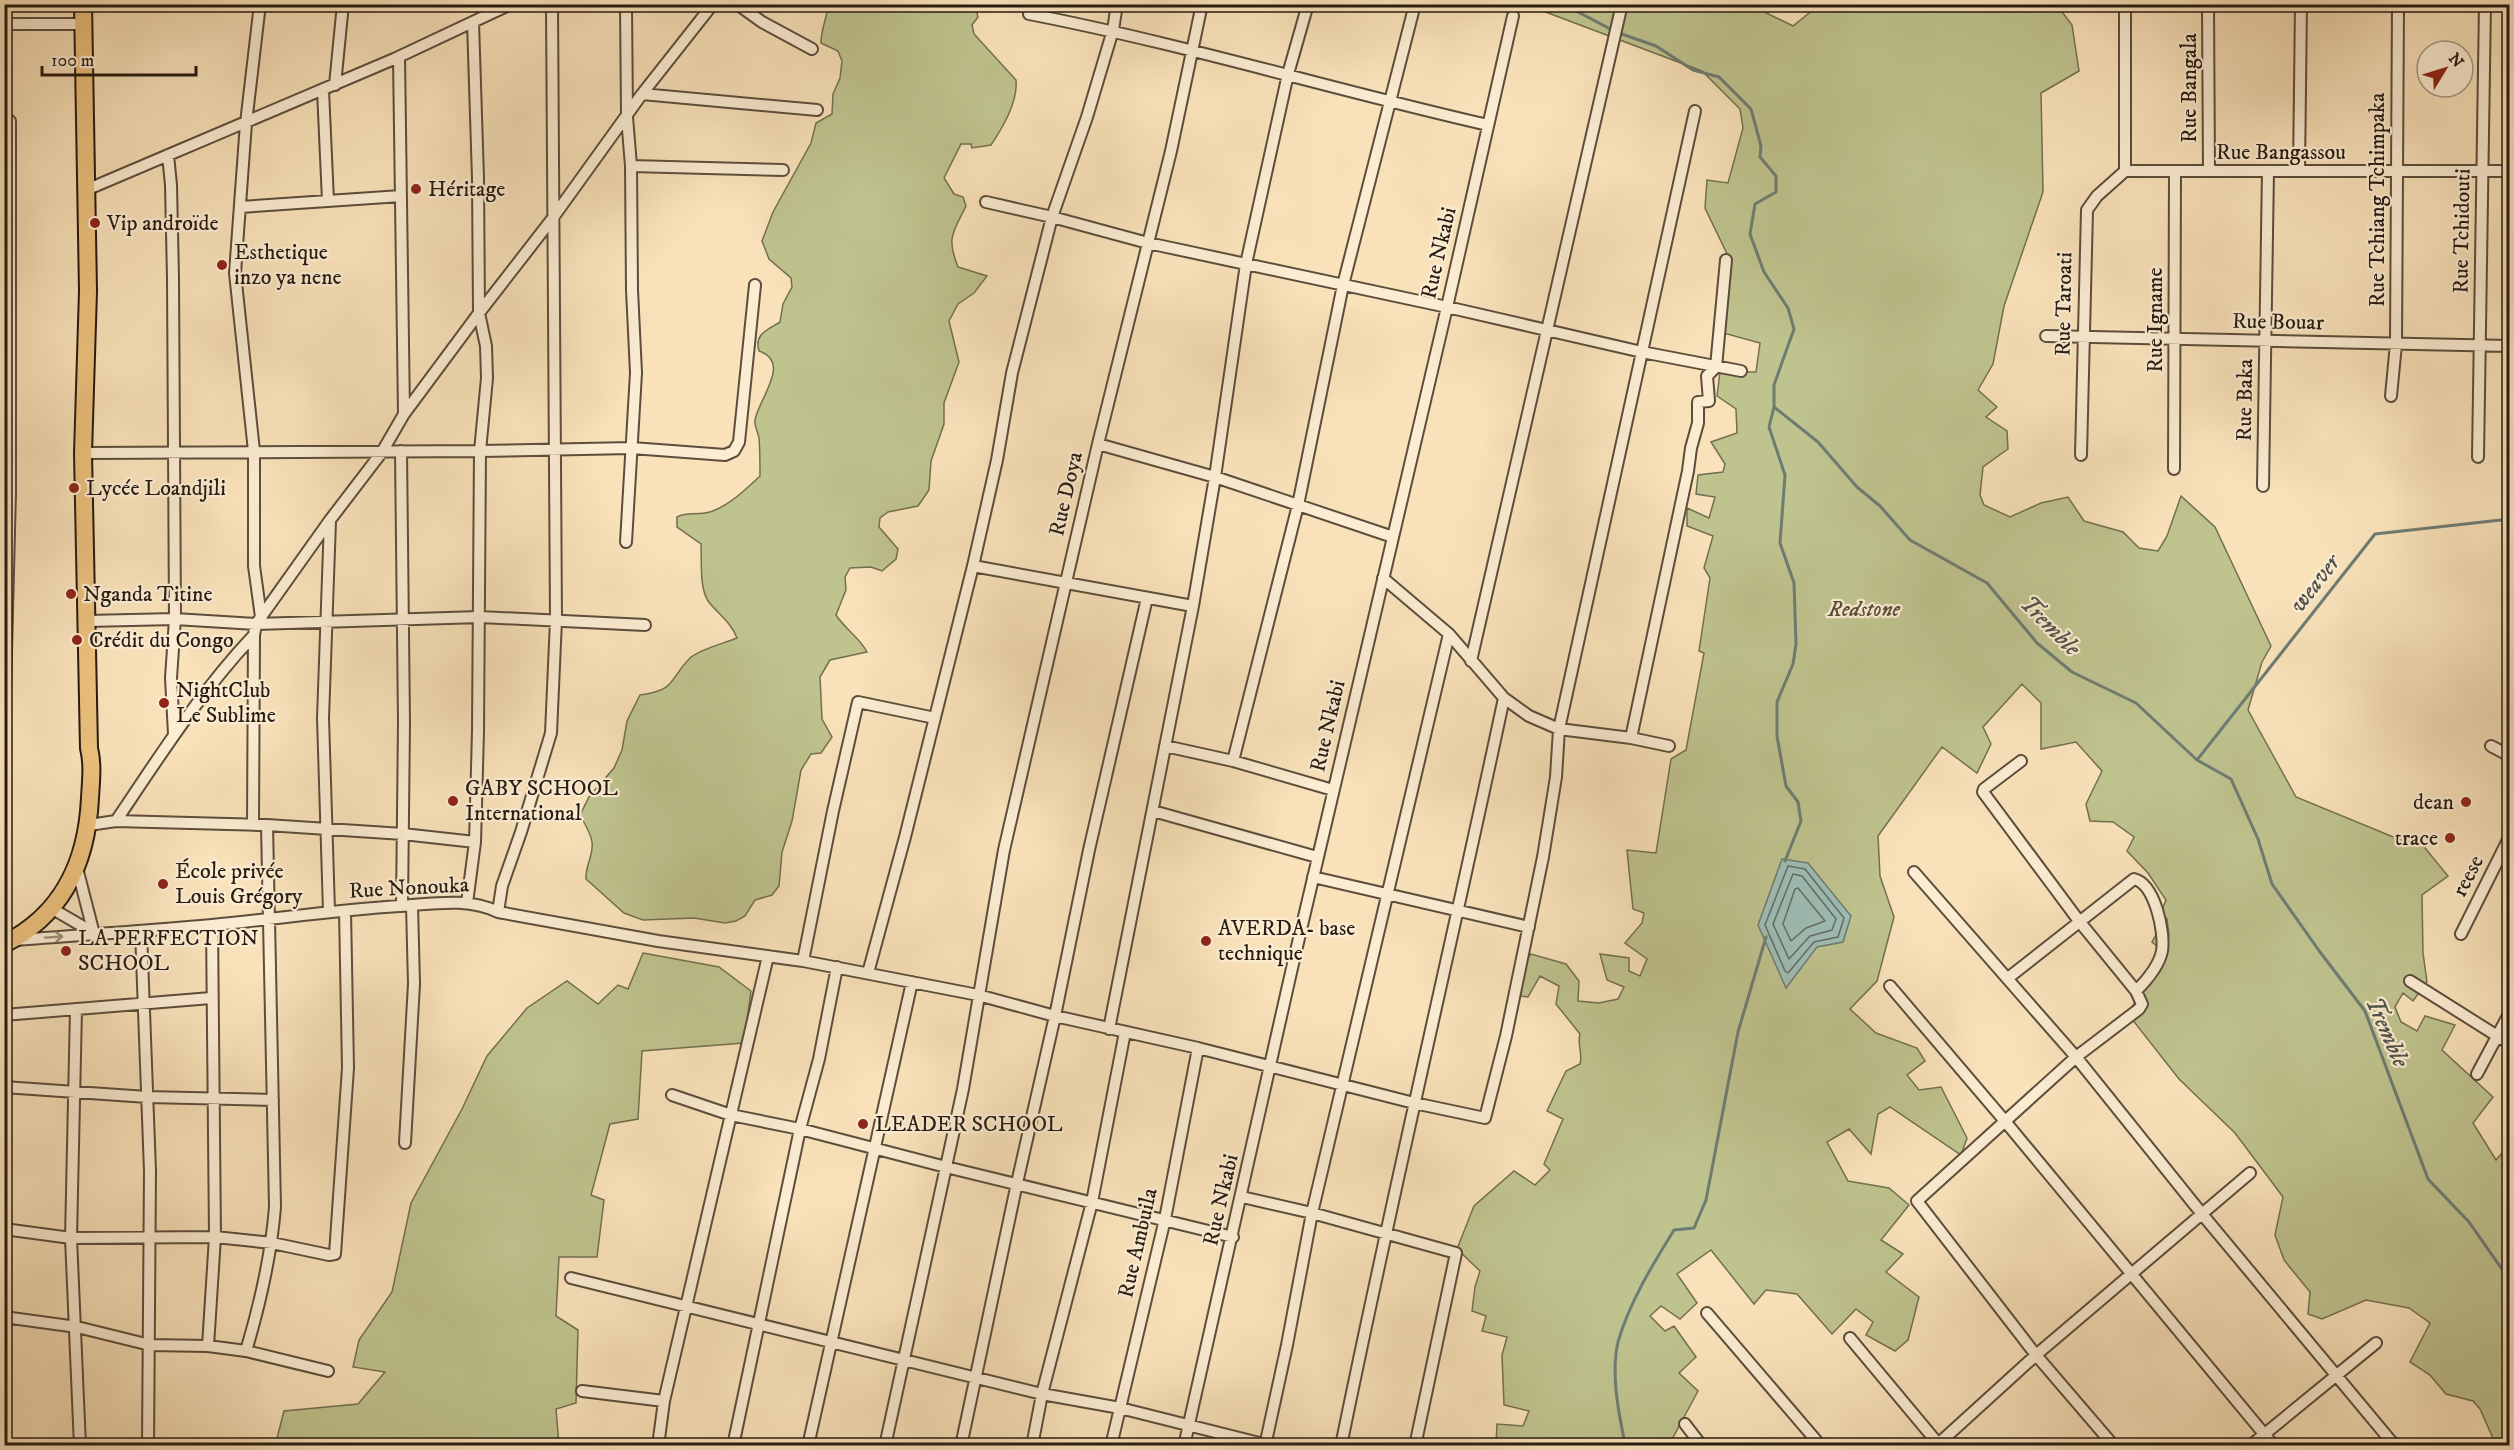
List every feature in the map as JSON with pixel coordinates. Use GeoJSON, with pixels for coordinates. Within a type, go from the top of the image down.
{"type":"FeatureCollection","features":[{"type":"Feature","properties":{"kind":"highway"},"geometry":{"type":"LineString","coordinates":[[7,939],[33,926],[51,908],[77,868],[89,825],[92,762],[89,748],[83,453],[88,291],[83,4]]}},
{"type":"Feature","properties":{"kind":"highway"},"geometry":{"type":"LineString","coordinates":[[7,939],[42,908],[58,885],[75,852],[81,837],[84,816],[86,758],[89,748]]}},
{"type":"Feature","properties":{"kind":"street"},"geometry":{"type":"LineString","coordinates":[[253,825],[257,625],[254,566],[254,452],[235,273],[246,123],[260,4]]}},
{"type":"Feature","properties":{"kind":"street"},"geometry":{"type":"LineString","coordinates":[[335,85],[344,4]]}},
{"type":"Feature","properties":{"kind":"street"},"geometry":{"type":"LineString","coordinates":[[86,189],[335,85],[511,4]]}},
{"type":"Feature","properties":{"kind":"street"},"geometry":{"type":"LineString","coordinates":[[498,912],[502,886],[551,733],[556,620],[552,4]]}},
{"type":"Feature","properties":{"kind":"street"},"geometry":{"type":"LineString","coordinates":[[626,4],[627,117],[631,166],[636,373],[626,542]]}},
{"type":"Feature","properties":{"kind":"street"},"geometry":{"type":"LineString","coordinates":[[116,821],[174,734],[234,657],[330,520],[382,452],[404,414],[552,219],[642,94],[713,4]]}},
{"type":"Feature","properties":{"kind":"street"},"geometry":{"type":"LineString","coordinates":[[737,4],[762,22],[813,49]]}},
{"type":"Feature","properties":{"kind":"street"},"geometry":{"type":"LineString","coordinates":[[868,973],[936,718],[973,566],[997,460],[1012,373],[1052,217],[1087,117],[1113,30],[1117,4]]}},
{"type":"Feature","properties":{"kind":"street","name":"Rue Doya"},"geometry":{"type":"LineString","coordinates":[[885,1446],[963,1089],[1005,850],[1098,444],[1171,151],[1202,4]]}},
{"type":"Feature","properties":{"kind":"street"},"geometry":{"type":"LineString","coordinates":[[1109,1029],[1193,606],[1215,477],[1246,264],[1288,74],[1308,4]]}},
{"type":"Feature","properties":{"kind":"street"},"geometry":{"type":"LineString","coordinates":[[1233,761],[1298,505],[1343,285],[1415,4]]}},
{"type":"Feature","properties":{"kind":"street"},"geometry":{"type":"LineString","coordinates":[[1471,661],[1622,4]]}},
{"type":"Feature","properties":{"kind":"street"},"geometry":{"type":"LineString","coordinates":[[2125,4],[2125,171]]}},
{"type":"Feature","properties":{"kind":"street","name":"Rue Bangala"},"geometry":{"type":"LineString","coordinates":[[2208,4],[2209,171]]}},
{"type":"Feature","properties":{"kind":"street"},"geometry":{"type":"LineString","coordinates":[[2299,171],[2301,4]]}},
{"type":"Feature","properties":{"kind":"street","name":"Rue Tchiang Tchimpaka"},"geometry":{"type":"LineString","coordinates":[[2391,396],[2396,344],[2397,4]]}},
{"type":"Feature","properties":{"kind":"street","name":"Rue Tchidouti"},"geometry":{"type":"LineString","coordinates":[[2478,457],[2485,4]]}},
{"type":"Feature","properties":{"kind":"street"},"geometry":{"type":"LineString","coordinates":[[1029,14],[1113,30],[1389,102],[1488,125]]}},
{"type":"Feature","properties":{"kind":"street","name":"Rue Nkabi"},"geometry":{"type":"LineString","coordinates":[[1184,1446],[1233,1237],[1317,856],[1447,307],[1513,16]]}},
{"type":"Feature","properties":{"kind":"street"},"geometry":{"type":"LineString","coordinates":[[467,903],[475,842],[480,617],[480,452],[487,378],[486,346],[479,313],[473,22]]}},
{"type":"Feature","properties":{"kind":"street"},"geometry":{"type":"LineString","coordinates":[[4,24],[83,24]]}},
{"type":"Feature","properties":{"kind":"street"},"geometry":{"type":"LineString","coordinates":[[399,57],[400,265],[404,414]]}},
{"type":"Feature","properties":{"kind":"street"},"geometry":{"type":"LineString","coordinates":[[323,90],[328,201]]}},
{"type":"Feature","properties":{"kind":"street"},"geometry":{"type":"LineString","coordinates":[[642,94],[817,110]]}},
{"type":"Feature","properties":{"kind":"street"},"geometry":{"type":"LineString","coordinates":[[1313,877],[1529,927],[1556,777],[1559,729],[1695,111]]}},
{"type":"Feature","properties":{"kind":"street"},"geometry":{"type":"LineString","coordinates":[[4,731],[10,121]]}},
{"type":"Feature","properties":{"kind":"street"},"geometry":{"type":"LineString","coordinates":[[168,155],[171,185],[175,619],[171,678],[174,734]]}},
{"type":"Feature","properties":{"kind":"street"},"geometry":{"type":"LineString","coordinates":[[631,166],[783,170]]}},
{"type":"Feature","properties":{"kind":"street","name":"Rue Bangassou"},"geometry":{"type":"LineString","coordinates":[[2125,171],[2510,171]]}},
{"type":"Feature","properties":{"kind":"street","name":"Rue Taroati"},"geometry":{"type":"LineString","coordinates":[[2081,455],[2087,210],[2097,196],[2125,171]]}},
{"type":"Feature","properties":{"kind":"street","name":"Rue Igname"},"geometry":{"type":"LineString","coordinates":[[2174,469],[2175,171]]}},
{"type":"Feature","properties":{"kind":"street","name":"Rue Baka"},"geometry":{"type":"LineString","coordinates":[[2263,486],[2268,171]]}},
{"type":"Feature","properties":{"kind":"street"},"geometry":{"type":"LineString","coordinates":[[240,207],[401,196]]}},
{"type":"Feature","properties":{"kind":"street"},"geometry":{"type":"LineString","coordinates":[[986,202],[1148,243],[1447,307],[1642,352],[1741,371]]}},
{"type":"Feature","properties":{"kind":"street"},"geometry":{"type":"LineString","coordinates":[[1631,738],[1698,423],[1696,410],[1698,402],[1709,401],[1707,376],[1716,367],[1726,260]]}},
{"type":"Feature","properties":{"kind":"street"},"geometry":{"type":"LineString","coordinates":[[83,453],[480,452],[632,448],[724,455],[734,451],[739,442],[755,285]]}},
{"type":"Feature","properties":{"kind":"street","name":"Rue Bouar"},"geometry":{"type":"LineString","coordinates":[[2046,336],[2510,346]]}},
{"type":"Feature","properties":{"kind":"street"},"geometry":{"type":"LineString","coordinates":[[1098,444],[1215,477],[1393,537]]}},
{"type":"Feature","properties":{"kind":"street"},"geometry":{"type":"LineString","coordinates":[[401,451],[403,834],[414,984],[405,1143]]}},
{"type":"Feature","properties":{"kind":"street"},"geometry":{"type":"LineString","coordinates":[[329,911],[323,718],[330,520]]}},
{"type":"Feature","properties":{"kind":"street"},"geometry":{"type":"LineString","coordinates":[[973,566],[1193,606]]}},
{"type":"Feature","properties":{"kind":"street"},"geometry":{"type":"LineString","coordinates":[[1383,578],[1449,634],[1504,698],[1529,716],[1559,729],[1631,738],[1669,746]]}},
{"type":"Feature","properties":{"kind":"street"},"geometry":{"type":"LineString","coordinates":[[961,1446],[978,1377],[1017,1183],[1056,1016],[1089,850],[1148,598]]}},
{"type":"Feature","properties":{"kind":"street"},"geometry":{"type":"LineString","coordinates":[[87,621],[175,619],[257,625],[480,617],[645,625]]}},
{"type":"Feature","properties":{"kind":"street"},"geometry":{"type":"LineString","coordinates":[[571,1278],[831,1340],[1042,1394],[1120,1408],[1267,1445],[1312,1213],[1449,634]]}},
{"type":"Feature","properties":{"kind":"street"},"geometry":{"type":"LineString","coordinates":[[1341,1446],[1385,1233],[1459,911],[1504,698]]}},
{"type":"Feature","properties":{"kind":"street"},"geometry":{"type":"LineString","coordinates":[[803,961],[833,811],[858,702],[936,718]]}},
{"type":"Feature","properties":{"kind":"street"},"geometry":{"type":"LineString","coordinates":[[1165,746],[1233,761],[1334,790]]}},
{"type":"Feature","properties":{"kind":"street"},"geometry":{"type":"LineString","coordinates":[[2491,746],[2510,756]]}},
{"type":"Feature","properties":{"kind":"street"},"geometry":{"type":"LineString","coordinates":[[2021,761],[1983,792],[2142,1001],[2139,1009],[2076,1057],[1917,1201],[2036,1355],[2114,1446]]}},
{"type":"Feature","properties":{"kind":"street"},"geometry":{"type":"LineString","coordinates":[[1153,811],[1317,856]]}},
{"type":"Feature","properties":{"kind":"street"},"geometry":{"type":"LineString","coordinates":[[89,825],[116,821],[267,825],[403,834],[475,842]]}},
{"type":"Feature","properties":{"kind":"street"},"geometry":{"type":"LineString","coordinates":[[246,1352],[263,1293],[265,1271],[272,1243],[275,1208],[267,825]]}},
{"type":"Feature","properties":{"kind":"street","name":"reese"},"geometry":{"type":"LineString","coordinates":[[2461,934],[2510,836]]}},
{"type":"Feature","properties":{"kind":"street"},"geometry":{"type":"LineString","coordinates":[[77,868],[94,934]]}},
{"type":"Feature","properties":{"kind":"street"},"geometry":{"type":"LineString","coordinates":[[1914,872],[2076,1057],[2202,1214],[2395,1446]]}},
{"type":"Feature","properties":{"kind":"street"},"geometry":{"type":"LineString","coordinates":[[2008,978],[2134,879],[2141,880],[2149,888],[2160,927],[2162,949],[2150,976],[2136,991]]}},
{"type":"Feature","properties":{"kind":"street","name":"Rue Nonouka"},"geometry":{"type":"LineString","coordinates":[[7,939],[212,925],[329,911],[467,903],[483,905],[498,912],[658,941],[803,961],[978,995],[1109,1029],[1271,1065],[1483,1119],[1487,1116],[1529,927]]}},
{"type":"Feature","properties":{"kind":"street"},"geometry":{"type":"LineString","coordinates":[[51,908],[94,934]]}},
{"type":"Feature","properties":{"kind":"street"},"geometry":{"type":"LineString","coordinates":[[4,1229],[71,1238],[215,1237],[272,1243],[329,1255],[335,1254],[348,1068],[345,911]]}},
{"type":"Feature","properties":{"kind":"street"},"geometry":{"type":"LineString","coordinates":[[208,1346],[215,1237],[212,925]]}},
{"type":"Feature","properties":{"kind":"street"},"geometry":{"type":"LineString","coordinates":[[141,931],[151,1237],[148,1446]]}},
{"type":"Feature","properties":{"kind":"street"},"geometry":{"type":"LineString","coordinates":[[658,1446],[664,1401],[768,956]]}},
{"type":"Feature","properties":{"kind":"street"},"geometry":{"type":"LineString","coordinates":[[733,1446],[800,1129],[819,1059],[837,967]]}},
{"type":"Feature","properties":{"kind":"street"},"geometry":{"type":"LineString","coordinates":[[2410,981],[2510,1044]]}},
{"type":"Feature","properties":{"kind":"street"},"geometry":{"type":"LineString","coordinates":[[808,1446],[912,982]]}},
{"type":"Feature","properties":{"kind":"street"},"geometry":{"type":"LineString","coordinates":[[1890,986],[2274,1446]]}},
{"type":"Feature","properties":{"kind":"street"},"geometry":{"type":"LineString","coordinates":[[4,1015],[211,998]]}},
{"type":"Feature","properties":{"kind":"street"},"geometry":{"type":"LineString","coordinates":[[76,1009],[71,1238],[77,1327],[80,1446]]}},
{"type":"Feature","properties":{"kind":"street"},"geometry":{"type":"LineString","coordinates":[[2477,1074],[2510,1012]]}},
{"type":"Feature","properties":{"kind":"street"},"geometry":{"type":"LineString","coordinates":[[1032,1446],[1042,1394],[1092,1202],[1125,1032]]}},
{"type":"Feature","properties":{"kind":"street","name":"Rue Ambuila"},"geometry":{"type":"LineString","coordinates":[[1111,1446],[1165,1219],[1198,1048]]}},
{"type":"Feature","properties":{"kind":"street"},"geometry":{"type":"LineString","coordinates":[[4,1087],[147,1097],[273,1100]]}},
{"type":"Feature","properties":{"kind":"street"},"geometry":{"type":"LineString","coordinates":[[672,1095],[730,1115],[800,1129],[1233,1237]]}},
{"type":"Feature","properties":{"kind":"street"},"geometry":{"type":"LineString","coordinates":[[1850,1338],[1938,1445],[2036,1355],[2250,1173]]}},
{"type":"Feature","properties":{"kind":"street"},"geometry":{"type":"LineString","coordinates":[[1242,1197],[1312,1213],[1455,1252],[1457,1255],[1415,1446]]}},
{"type":"Feature","properties":{"kind":"street"},"geometry":{"type":"LineString","coordinates":[[1707,1313],[1821,1446]]}},
{"type":"Feature","properties":{"kind":"street"},"geometry":{"type":"LineString","coordinates":[[4,1362],[5,1317],[77,1327],[150,1345],[208,1346],[246,1352],[328,1371]]}},
{"type":"Feature","properties":{"kind":"street"},"geometry":{"type":"LineString","coordinates":[[2250,1446],[2376,1343]]}},
{"type":"Feature","properties":{"kind":"street"},"geometry":{"type":"LineString","coordinates":[[582,1391],[664,1401]]}},
{"type":"Feature","properties":{"kind":"street"},"geometry":{"type":"LineString","coordinates":[[1685,1424],[1702,1446]]}},
{"type":"Feature","properties":{"kind":"green space"},"geometry":{"type":"Polygon","coordinates":[[[828,5],[975,5],[978,17],[972,25],[974,34],[1016,80],[1015,97],[1005,122],[991,145],[972,148],[971,144],[961,144],[944,178],[954,194],[963,197],[966,206],[955,229],[952,242],[958,267],[987,276],[974,293],[958,304],[949,321],[959,362],[944,403],[944,424],[931,461],[929,490],[918,506],[888,512],[880,518],[879,527],[898,549],[896,559],[882,571],[871,567],[850,568],[845,577],[846,590],[836,615],[867,652],[830,660],[820,677],[822,719],[832,737],[821,753],[811,754],[801,770],[792,821],[782,852],[779,886],[772,895],[755,900],[745,916],[736,921],[725,923],[694,918],[643,920],[624,913],[586,879],[592,842],[580,815],[589,797],[614,768],[622,750],[627,721],[640,695],[666,687],[694,655],[737,638],[705,595],[702,581],[701,544],[677,527],[677,517],[705,513],[720,508],[760,476],[759,438],[755,420],[771,381],[773,363],[768,356],[759,351],[758,340],[766,330],[780,322],[783,304],[792,287],[791,278],[769,259],[762,241],[773,212],[811,143],[816,123],[832,114],[833,94],[840,78],[842,61],[838,51],[821,43],[828,5]]]}},
{"type":"Feature","properties":{"kind":"green space","name":"Redstone"},"geometry":{"type":"Polygon","coordinates":[[[1527,5],[1750,5],[1793,26],[1819,5],[2057,5],[2072,25],[2079,71],[2041,93],[2043,192],[2004,306],[1993,364],[1978,390],[1997,407],[1986,417],[2007,431],[2008,449],[1983,467],[1980,495],[1984,505],[2010,517],[2041,503],[2068,497],[2084,521],[2123,532],[2139,548],[2158,551],[2167,536],[2181,496],[2215,527],[2271,646],[2262,662],[2248,710],[2296,797],[2403,841],[2421,843],[2448,876],[2422,895],[2423,953],[2427,982],[2413,1001],[2403,993],[2395,1007],[2401,1022],[2417,1031],[2425,1016],[2455,1025],[2442,1050],[2493,1097],[2473,1123],[2496,1160],[2509,1145],[2509,1445],[2496,1445],[2480,1409],[2473,1401],[2446,1394],[2430,1375],[2410,1362],[2430,1323],[2409,1308],[2366,1300],[2322,1319],[2308,1314],[2310,1292],[2284,1260],[2275,1235],[2283,1197],[2235,1133],[2179,1079],[2128,1014],[2164,952],[2152,942],[2158,931],[2169,936],[2167,919],[2161,912],[2166,900],[2148,873],[2127,851],[2134,837],[2113,822],[2090,821],[2086,804],[2102,771],[2076,742],[2041,749],[2041,703],[2022,684],[1983,727],[1991,744],[1977,773],[1942,747],[1878,836],[1880,876],[1894,917],[1877,981],[1850,1009],[1876,1033],[1917,1048],[1925,1061],[1907,1075],[1919,1090],[1941,1087],[1967,1138],[1961,1155],[1890,1107],[1878,1114],[1871,1154],[1849,1129],[1827,1142],[1848,1181],[1889,1188],[1909,1205],[1881,1240],[1903,1254],[1886,1272],[1919,1297],[1908,1340],[1895,1351],[1866,1335],[1873,1322],[1856,1309],[1832,1334],[1797,1294],[1766,1290],[1754,1304],[1711,1250],[1677,1274],[1697,1303],[1680,1319],[1661,1306],[1650,1316],[1665,1331],[1674,1326],[1696,1357],[1679,1373],[1698,1391],[1669,1445],[1496,1445],[1497,1424],[1523,1426],[1529,1411],[1504,1405],[1502,1355],[1507,1337],[1482,1331],[1486,1316],[1472,1311],[1480,1271],[1457,1249],[1474,1206],[1514,1171],[1535,1185],[1550,1170],[1544,1164],[1563,1119],[1547,1111],[1566,1071],[1580,1064],[1581,1060],[1580,1034],[1556,1004],[1559,986],[1540,976],[1528,997],[1515,995],[1523,963],[1531,954],[1566,964],[1579,981],[1578,1001],[1599,1003],[1618,999],[1624,987],[1607,980],[1600,954],[1629,958],[1629,971],[1640,976],[1647,959],[1625,943],[1642,923],[1644,913],[1633,909],[1627,850],[1656,853],[1671,759],[1686,750],[1704,653],[1699,651],[1710,578],[1704,568],[1713,536],[1687,526],[1687,508],[1709,518],[1715,497],[1696,494],[1698,475],[1723,472],[1725,464],[1711,442],[1737,433],[1736,409],[1717,396],[1720,372],[1756,372],[1760,343],[1720,332],[1730,260],[1705,208],[1707,180],[1728,183],[1743,128],[1740,109],[1702,71],[1527,5]]]}},
{"type":"Feature","properties":{"kind":"green space"},"geometry":{"type":"Polygon","coordinates":[[[643,953],[719,967],[751,991],[744,1043],[642,1051],[638,1119],[610,1124],[591,1195],[604,1200],[597,1257],[559,1257],[556,1316],[578,1330],[576,1403],[556,1409],[559,1445],[275,1446],[284,1411],[358,1404],[385,1372],[353,1367],[359,1340],[392,1292],[411,1203],[462,1109],[487,1056],[527,1008],[567,981],[598,1004],[618,985],[628,989],[643,953]]]}},
{"type":"Feature","properties":{"kind":"water"},"geometry":{"type":"Polygon","coordinates":[[[1782,859],[1808,863],[1851,916],[1843,942],[1817,947],[1786,988],[1758,925],[1782,859]]]}},
{"type":"Feature","properties":{"kind":"waterway","name":"Tremble"},"geometry":{"type":"LineString","coordinates":[[1563,4],[1616,32],[1656,46],[1693,70],[1719,77],[1751,109],[1761,146],[1760,157],[1776,176],[1776,192],[1755,204],[1750,234],[1764,272],[1788,308],[1794,329],[1774,385],[1774,407],[1818,442],[1857,487],[1880,506],[1910,540],[1987,583],[2037,643],[2072,672],[2136,703],[2197,760],[2231,779],[2258,839],[2272,884],[2365,1011],[2428,1179],[2469,1222],[2504,1272],[2504,1340],[2510,1362]]}},
{"type":"Feature","properties":{"kind":"waterway"},"geometry":{"type":"LineString","coordinates":[[1774,407],[1769,427],[1785,475],[1780,543],[1794,583],[1796,644],[1793,664],[1777,702],[1777,736],[1786,786],[1798,802],[1801,821],[1785,861]]}},
{"type":"Feature","properties":{"kind":"waterway","name":"weaver"},"geometry":{"type":"LineString","coordinates":[[2197,760],[2375,534],[2510,519]]}},
{"type":"Feature","properties":{"kind":"waterway"},"geometry":{"type":"LineString","coordinates":[[1623,1446],[1624,1439],[1615,1378],[1618,1342],[1635,1298],[1674,1230],[1694,1228],[1706,1200],[1738,1032],[1766,937]]}},
{"type":"Feature","properties":{"kind":"place","name":"Héritage"},"geometry":{"type":"Point","coordinates":[416,189]}},
{"type":"Feature","properties":{"kind":"place","name":"Vip androïde"},"geometry":{"type":"Point","coordinates":[95,223]}},
{"type":"Feature","properties":{"kind":"place","name":"Esthetique inzo ya nene"},"geometry":{"type":"Point","coordinates":[222,265]}},
{"type":"Feature","properties":{"kind":"place","name":"Lycée Loandjili"},"geometry":{"type":"Point","coordinates":[74,488]}},
{"type":"Feature","properties":{"kind":"place","name":"Nganda Titine"},"geometry":{"type":"Point","coordinates":[71,594]}},
{"type":"Feature","properties":{"kind":"place","name":"Crédit du Congo"},"geometry":{"type":"Point","coordinates":[77,640]}},
{"type":"Feature","properties":{"kind":"place","name":"NightClub Le Sublime"},"geometry":{"type":"Point","coordinates":[164,703]}},
{"type":"Feature","properties":{"kind":"place","name":"GABY SCHOOL International"},"geometry":{"type":"Point","coordinates":[453,801]}},
{"type":"Feature","properties":{"kind":"place","name":"dean"},"geometry":{"type":"Point","coordinates":[2466,802]}},
{"type":"Feature","properties":{"kind":"place","name":"trace"},"geometry":{"type":"Point","coordinates":[2450,838]}},
{"type":"Feature","properties":{"kind":"place","name":"École privée Louis Grégory"},"geometry":{"type":"Point","coordinates":[163,884]}},
{"type":"Feature","properties":{"kind":"place","name":"AVERDA- base technique"},"geometry":{"type":"Point","coordinates":[1206,941]}},
{"type":"Feature","properties":{"kind":"place","name":"LA PERFECTION SCHOOL"},"geometry":{"type":"Point","coordinates":[66,951]}},
{"type":"Feature","properties":{"kind":"place","name":"LEADER SCHOOL"},"geometry":{"type":"Point","coordinates":[863,1124]}}]}
